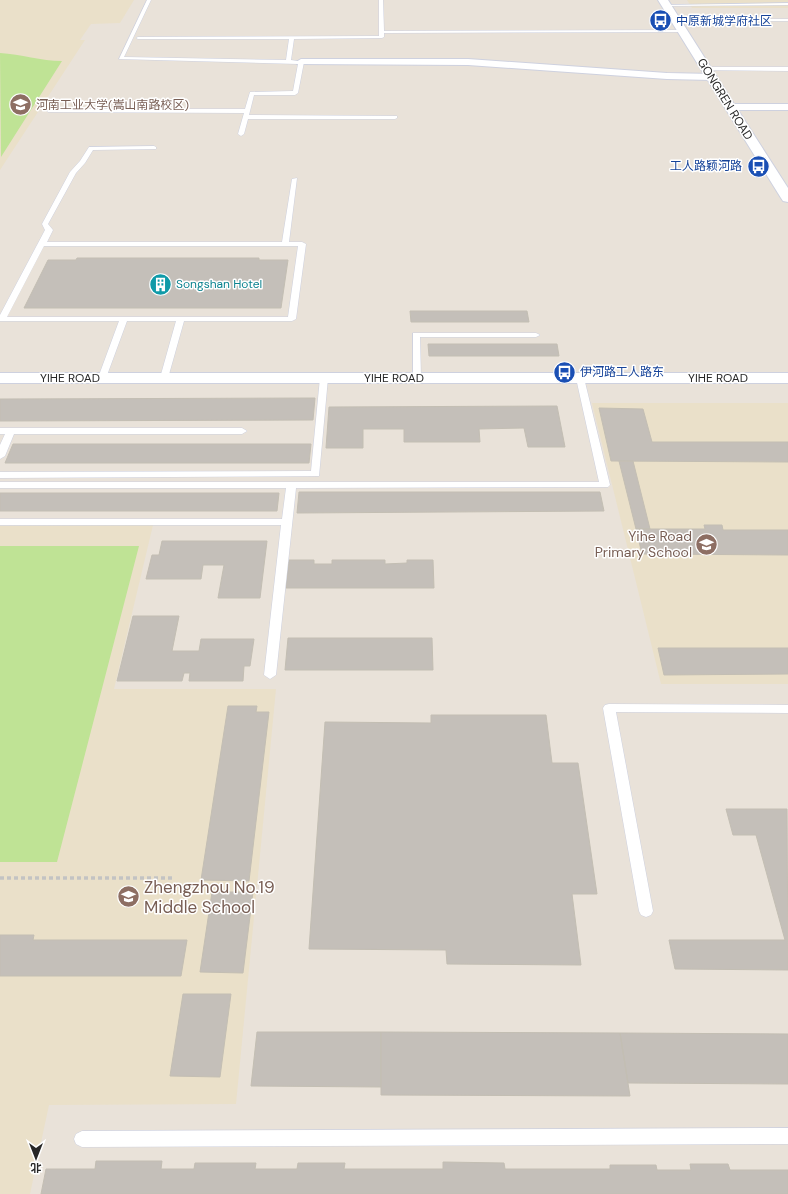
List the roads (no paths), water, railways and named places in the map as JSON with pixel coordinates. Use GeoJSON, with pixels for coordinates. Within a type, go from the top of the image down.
{"type":"FeatureCollection","features":[{"type":"Feature","properties":{"kind":"street","name":"GONGREN ROAD"},"geometry":{"type":"LineString","coordinates":[[664,2],[788,198]]}},
{"type":"Feature","properties":{"kind":"street"},"geometry":{"type":"LineString","coordinates":[[302,62],[468,62],[666,76],[709,73]]}},
{"type":"Feature","properties":{"kind":"street"},"geometry":{"type":"LineString","coordinates":[[730,107],[788,107]]}},
{"type":"Feature","properties":{"kind":"street","name":"YIHE ROAD"},"geometry":{"type":"LineString","coordinates":[[0,378],[788,378]]}},
{"type":"Feature","properties":{"kind":"lane"},"geometry":{"type":"LineString","coordinates":[[149,0],[121,58],[302,62],[295,93],[252,93],[240,134]]}},
{"type":"Feature","properties":{"kind":"lane"},"geometry":{"type":"LineString","coordinates":[[138,38],[382,37],[381,0]]}},
{"type":"Feature","properties":{"kind":"lane"},"geometry":{"type":"LineString","coordinates":[[664,2],[788,4]]}},
{"type":"Feature","properties":{"kind":"lane"},"geometry":{"type":"LineString","coordinates":[[768,20],[788,20]]}},
{"type":"Feature","properties":{"kind":"lane"},"geometry":{"type":"LineString","coordinates":[[382,32],[683,31]]}},
{"type":"Feature","properties":{"kind":"lane"},"geometry":{"type":"LineString","coordinates":[[288,61],[292,38]]}},
{"type":"Feature","properties":{"kind":"lane"},"geometry":{"type":"LineString","coordinates":[[709,73],[788,69]]}},
{"type":"Feature","properties":{"kind":"lane"},"geometry":{"type":"LineString","coordinates":[[50,111],[395,117]]}},
{"type":"Feature","properties":{"kind":"lane"},"geometry":{"type":"LineString","coordinates":[[42,244],[302,244],[292,319],[2,319],[49,230],[45,224],[73,172],[83,162],[91,148],[154,148]]}},
{"type":"Feature","properties":{"kind":"lane"},"geometry":{"type":"LineString","coordinates":[[285,244],[295,179]]}},
{"type":"Feature","properties":{"kind":"lane"},"geometry":{"type":"LineString","coordinates":[[102,378],[124,319]]}},
{"type":"Feature","properties":{"kind":"lane"},"geometry":{"type":"LineString","coordinates":[[164,378],[181,319]]}},
{"type":"Feature","properties":{"kind":"lane"},"geometry":{"type":"LineString","coordinates":[[417,378],[416,335],[536,335]]}},
{"type":"Feature","properties":{"kind":"lane"},"geometry":{"type":"LineString","coordinates":[[0,475],[316,474],[324,378]]}},
{"type":"Feature","properties":{"kind":"lane"},"geometry":{"type":"LineString","coordinates":[[0,485],[605,485],[580,378]]}},
{"type":"Feature","properties":{"kind":"lane"},"geometry":{"type":"LineString","coordinates":[[0,431],[242,431]]}},
{"type":"Feature","properties":{"kind":"lane"},"geometry":{"type":"LineString","coordinates":[[0,456],[11,431]]}},
{"type":"Feature","properties":{"kind":"lane"},"geometry":{"type":"LineString","coordinates":[[270,676],[291,485]]}},
{"type":"Feature","properties":{"kind":"lane"},"geometry":{"type":"LineString","coordinates":[[0,522],[287,522]]}},
{"type":"Feature","properties":{"kind":"lane"},"geometry":{"type":"LineString","coordinates":[[646,912],[609,708],[788,709]]}},
{"type":"Feature","properties":{"kind":"lane"},"geometry":{"type":"LineString","coordinates":[[82,1139],[788,1136]]}},
{"type":"Feature","properties":{"kind":"place","name":"中原新城学府社区"},"geometry":{"type":"Point","coordinates":[661,21]}},
{"type":"Feature","properties":{"kind":"place","name":"河南工业大学(嵩山南路校区)"},"geometry":{"type":"Point","coordinates":[21,105]}},
{"type":"Feature","properties":{"kind":"place","name":"工人路颖河路"},"geometry":{"type":"Point","coordinates":[758,166]}},
{"type":"Feature","properties":{"kind":"place","name":"Songshan Hotel"},"geometry":{"type":"Point","coordinates":[160,284]}},
{"type":"Feature","properties":{"kind":"place","name":"伊河路工人路东"},"geometry":{"type":"Point","coordinates":[565,372]}},
{"type":"Feature","properties":{"kind":"place","name":"Yihe Road Primary School"},"geometry":{"type":"Point","coordinates":[707,544]}},
{"type":"Feature","properties":{"kind":"place","name":"Zhengzhou No.19 Middle School"},"geometry":{"type":"Point","coordinates":[128,897]}}]}
